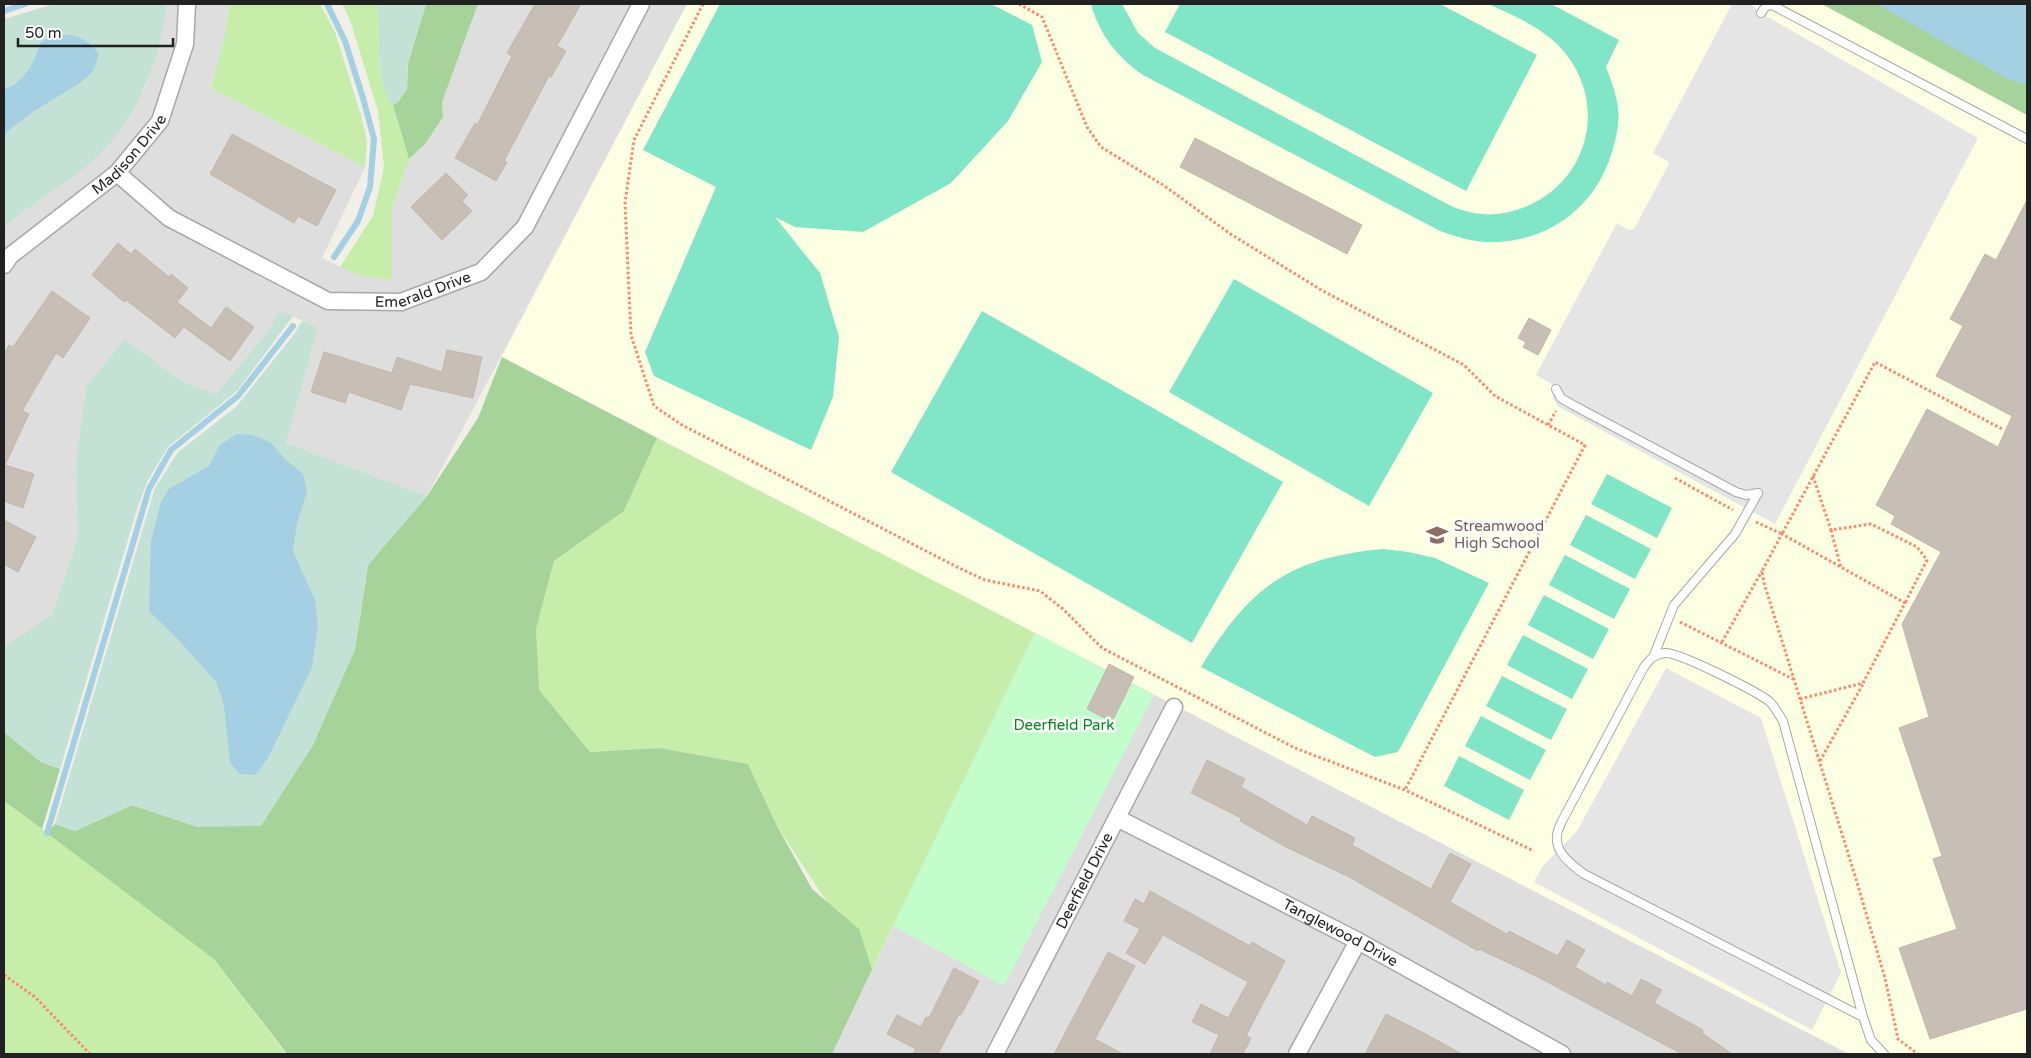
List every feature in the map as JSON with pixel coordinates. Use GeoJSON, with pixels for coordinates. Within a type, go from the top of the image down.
{"type":"FeatureCollection","features":[{"type":"Feature","properties":{"kind":"street","name":"Madison Drive"},"geometry":{"type":"LineString","coordinates":[[4,265],[10,256],[117,173],[160,121],[185,44],[187,4]]}},
{"type":"Feature","properties":{"kind":"street","name":"Emerald Drive"},"geometry":{"type":"LineString","coordinates":[[117,173],[169,218],[328,301],[401,302],[481,272],[525,226],[641,4]]}},
{"type":"Feature","properties":{"kind":"street","name":"Deerfield Drive"},"geometry":{"type":"LineString","coordinates":[[995,1054],[1174,707]]}},
{"type":"Feature","properties":{"kind":"street","name":"Tanglewood Drive"},"geometry":{"type":"LineString","coordinates":[[1117,818],[1358,942],[1562,1054]]}},
{"type":"Feature","properties":{"kind":"street"},"geometry":{"type":"LineString","coordinates":[[1297,1054],[1358,942]]}},
{"type":"Feature","properties":{"kind":"lane"},"geometry":{"type":"LineString","coordinates":[[1761,13],[1766,6],[1772,5],[2027,139]]}},
{"type":"Feature","properties":{"kind":"lane"},"geometry":{"type":"LineString","coordinates":[[1556,389],[1561,398],[1573,405],[1736,492],[1746,495],[1758,492],[1736,534],[1674,605],[1654,655],[1644,667],[1562,821],[1557,836],[1559,850],[1569,863],[1584,874],[1863,1017]]}},
{"type":"Feature","properties":{"kind":"lane"},"geometry":{"type":"LineString","coordinates":[[1654,655],[1667,653],[1685,657],[1770,702],[1783,721],[1863,1017],[1870,1040],[1884,1054]]}},
{"type":"Feature","properties":{"kind":"path"},"geometry":{"type":"LineString","coordinates":[[703,4],[634,140],[625,203],[631,334],[654,406],[682,425],[959,568],[985,580],[1040,592],[1063,609],[1102,648],[1295,748],[1405,790],[1534,851]]}},
{"type":"Feature","properties":{"kind":"path"},"geometry":{"type":"LineString","coordinates":[[1019,4],[1042,17],[1087,127],[1101,147],[1163,185],[1232,235],[1324,290],[1464,365],[1495,396],[1585,445],[1405,790]]}},
{"type":"Feature","properties":{"kind":"path"},"geometry":{"type":"LineString","coordinates":[[1722,642],[1874,362],[2002,429]]}},
{"type":"Feature","properties":{"kind":"path"},"geometry":{"type":"LineString","coordinates":[[1813,476],[1841,568]]}},
{"type":"Feature","properties":{"kind":"path"},"geometry":{"type":"LineString","coordinates":[[1820,761],[1927,560],[1916,547],[1871,524],[1831,530]]}},
{"type":"Feature","properties":{"kind":"path"},"geometry":{"type":"LineString","coordinates":[[1782,534],[1905,603]]}},
{"type":"Feature","properties":{"kind":"path"},"geometry":{"type":"LineString","coordinates":[[1762,571],[1764,583],[1885,978],[1898,1039],[1918,1054]]}},
{"type":"Feature","properties":{"kind":"path"},"geometry":{"type":"LineString","coordinates":[[1692,627],[1794,679]]}},
{"type":"Feature","properties":{"kind":"path"},"geometry":{"type":"LineString","coordinates":[[1800,699],[1863,683]]}},
{"type":"Feature","properties":{"kind":"path"},"geometry":{"type":"LineString","coordinates":[[4,976],[35,997],[90,1054]]}},
{"type":"Feature","properties":{"kind":"shaded area"},"geometry":{"type":"Polygon","coordinates":[[[54,4],[166,4],[158,51],[141,95],[130,116],[101,153],[83,169],[4,228],[4,19],[54,4]]]}},
{"type":"Feature","properties":{"kind":"shaded area"},"geometry":{"type":"Polygon","coordinates":[[[166,4],[229,4],[226,31],[211,88],[365,167],[322,258],[340,267],[392,280],[392,209],[409,159],[425,144],[443,117],[442,102],[478,4],[687,4],[427,496],[286,443],[318,327],[280,311],[264,336],[216,394],[180,380],[125,339],[76,461],[78,536],[53,614],[4,647],[4,228],[35,201],[82,169],[125,123],[146,86],[159,46],[166,4]]]}},
{"type":"Feature","properties":{"kind":"shaded area"},"geometry":{"type":"Polygon","coordinates":[[[377,4],[426,4],[408,63],[407,89],[398,102],[393,105],[387,97],[383,86],[379,58],[377,4]]]}},
{"type":"Feature","properties":{"kind":"shaded area","name":"Streamwood High School"},"geometry":{"type":"Polygon","coordinates":[[[687,4],[1822,4],[2027,115],[2027,1054],[1849,1054],[502,357],[687,4]]]}},
{"type":"Feature","properties":{"kind":"shaded area"},"geometry":{"type":"Polygon","coordinates":[[[1732,4],[1750,4],[1761,13],[1978,138],[1775,524],[1559,407],[1553,399],[1552,384],[1536,375],[1617,223],[1629,230],[1634,229],[1669,164],[1653,153],[1732,4]]]}},
{"type":"Feature","properties":{"kind":"shaded area"},"geometry":{"type":"Polygon","coordinates":[[[280,311],[293,316],[237,391],[168,447],[147,482],[137,509],[60,769],[41,762],[4,732],[4,647],[53,614],[78,536],[76,461],[87,385],[125,339],[180,380],[216,394],[264,336],[280,311]]]}},
{"type":"Feature","properties":{"kind":"shaded area"},"geometry":{"type":"Polygon","coordinates":[[[302,321],[318,327],[286,443],[427,496],[368,565],[355,649],[312,747],[261,826],[198,827],[132,805],[75,831],[55,824],[155,488],[178,452],[236,407],[295,333],[302,321]]]}},
{"type":"Feature","properties":{"kind":"shaded area"},"geometry":{"type":"Polygon","coordinates":[[[1035,633],[1849,1054],[832,1054],[1035,633]]]}},
{"type":"Feature","properties":{"kind":"shaded area"},"geometry":{"type":"Polygon","coordinates":[[[1666,668],[1761,718],[1841,973],[1812,1030],[1534,882],[1542,867],[1577,831],[1666,668]]]}},
{"type":"Feature","properties":{"kind":"green space"},"geometry":{"type":"Polygon","coordinates":[[[229,4],[320,4],[335,32],[361,115],[367,141],[365,167],[211,88],[226,31],[229,4]]]}},
{"type":"Feature","properties":{"kind":"green space"},"geometry":{"type":"Polygon","coordinates":[[[342,4],[377,4],[379,58],[383,86],[387,97],[393,105],[409,159],[392,209],[392,280],[362,276],[340,267],[373,216],[384,167],[378,111],[350,20],[342,4]]]}},
{"type":"Feature","properties":{"kind":"green space"},"geometry":{"type":"Polygon","coordinates":[[[426,4],[478,4],[442,102],[443,117],[425,144],[409,159],[393,105],[398,102],[407,89],[408,63],[426,4]]]}},
{"type":"Feature","properties":{"kind":"green space"},"geometry":{"type":"Polygon","coordinates":[[[720,4],[991,4],[1032,25],[1042,62],[1008,121],[951,183],[863,232],[795,227],[775,217],[820,273],[839,337],[833,397],[811,450],[654,376],[645,352],[716,187],[643,150],[720,4]]]}},
{"type":"Feature","properties":{"kind":"green space"},"geometry":{"type":"Polygon","coordinates":[[[1091,4],[1122,4],[1138,33],[1155,48],[1451,206],[1479,214],[1497,214],[1525,207],[1547,195],[1565,178],[1578,158],[1586,137],[1588,114],[1584,91],[1575,68],[1560,47],[1536,28],[1489,4],[1551,4],[1619,40],[1606,67],[1618,107],[1618,125],[1611,155],[1604,173],[1594,190],[1569,216],[1553,227],[1518,239],[1499,242],[1483,242],[1461,238],[1440,231],[1143,75],[1125,61],[1104,35],[1091,4]]]}},
{"type":"Feature","properties":{"kind":"green space"},"geometry":{"type":"Polygon","coordinates":[[[1180,4],[1440,4],[1537,55],[1466,191],[1165,32],[1180,4]]]}},
{"type":"Feature","properties":{"kind":"green space"},"geometry":{"type":"Polygon","coordinates":[[[1822,4],[2027,4],[2027,115],[1822,4]]]}},
{"type":"Feature","properties":{"kind":"green space"},"geometry":{"type":"Polygon","coordinates":[[[1234,279],[1433,393],[1369,506],[1169,392],[1234,279]]]}},
{"type":"Feature","properties":{"kind":"green space"},"geometry":{"type":"Polygon","coordinates":[[[982,311],[1283,482],[1192,643],[891,472],[982,311]]]}},
{"type":"Feature","properties":{"kind":"green space"},"geometry":{"type":"Polygon","coordinates":[[[502,357],[657,438],[624,511],[554,561],[536,629],[539,690],[590,752],[660,748],[748,764],[777,826],[812,889],[859,929],[872,970],[832,1054],[287,1054],[214,959],[47,833],[55,824],[75,831],[132,805],[198,827],[312,747],[355,649],[368,565],[427,496],[478,418],[502,357]]]}},
{"type":"Feature","properties":{"kind":"green space"},"geometry":{"type":"Polygon","coordinates":[[[657,438],[1035,633],[872,970],[777,826],[748,764],[660,748],[590,752],[538,690],[536,629],[554,561],[624,511],[657,438]]]}},
{"type":"Feature","properties":{"kind":"green space"},"geometry":{"type":"Polygon","coordinates":[[[1607,474],[1672,508],[1657,538],[1591,504],[1607,474]]]}},
{"type":"Feature","properties":{"kind":"green space"},"geometry":{"type":"Polygon","coordinates":[[[1586,515],[1651,549],[1635,579],[1570,545],[1586,515]]]}},
{"type":"Feature","properties":{"kind":"green space"},"geometry":{"type":"Polygon","coordinates":[[[1383,549],[1435,558],[1489,583],[1398,752],[1375,757],[1201,667],[1237,616],[1255,597],[1275,581],[1297,569],[1321,560],[1350,553],[1383,549]]]}},
{"type":"Feature","properties":{"kind":"green space"},"geometry":{"type":"Polygon","coordinates":[[[1565,555],[1630,589],[1614,619],[1549,585],[1565,555]]]}},
{"type":"Feature","properties":{"kind":"green space"},"geometry":{"type":"Polygon","coordinates":[[[1544,595],[1609,629],[1593,659],[1528,625],[1544,595]]]}},
{"type":"Feature","properties":{"kind":"green space","name":"Deerfield Park"},"geometry":{"type":"Polygon","coordinates":[[[1035,633],[1154,695],[1004,986],[893,926],[1035,633]]]}},
{"type":"Feature","properties":{"kind":"green space"},"geometry":{"type":"Polygon","coordinates":[[[1523,635],[1588,669],[1572,699],[1507,665],[1523,635]]]}},
{"type":"Feature","properties":{"kind":"green space"},"geometry":{"type":"Polygon","coordinates":[[[1502,676],[1567,709],[1551,740],[1486,706],[1502,676]]]}},
{"type":"Feature","properties":{"kind":"green space"},"geometry":{"type":"Polygon","coordinates":[[[1481,716],[1546,750],[1530,780],[1465,746],[1481,716]]]}},
{"type":"Feature","properties":{"kind":"green space"},"geometry":{"type":"Polygon","coordinates":[[[4,732],[41,762],[60,769],[42,829],[4,801],[4,732]]]}},
{"type":"Feature","properties":{"kind":"green space"},"geometry":{"type":"Polygon","coordinates":[[[1459,756],[1524,790],[1509,820],[1444,786],[1459,756]]]}},
{"type":"Feature","properties":{"kind":"green space"},"geometry":{"type":"Polygon","coordinates":[[[4,801],[188,937],[214,959],[286,1054],[4,1054],[4,801]]]}},
{"type":"Feature","properties":{"kind":"water"},"geometry":{"type":"Polygon","coordinates":[[[1877,4],[2027,4],[2027,85],[2009,80],[1877,4]]]}},
{"type":"Feature","properties":{"kind":"water"},"geometry":{"type":"Polygon","coordinates":[[[54,34],[74,36],[89,43],[99,54],[94,70],[80,83],[31,113],[4,134],[4,90],[23,77],[32,65],[40,43],[54,34]]]}},
{"type":"Feature","properties":{"kind":"water"},"geometry":{"type":"Polygon","coordinates":[[[237,434],[252,435],[270,442],[285,459],[303,474],[307,492],[297,523],[293,551],[315,600],[318,625],[312,667],[268,758],[255,775],[240,774],[230,763],[224,705],[216,682],[179,640],[149,611],[151,541],[161,502],[169,489],[209,466],[220,445],[237,434]]]}},
{"type":"Feature","properties":{"kind":"building"},"geometry":{"type":"Polygon","coordinates":[[[535,4],[581,4],[557,46],[566,51],[551,77],[549,76],[504,161],[507,162],[496,181],[455,158],[475,123],[477,125],[512,56],[507,53],[535,4]]]}},
{"type":"Feature","properties":{"kind":"building"},"geometry":{"type":"Polygon","coordinates":[[[232,134],[336,190],[317,226],[298,216],[294,223],[210,174],[232,134]]]}},
{"type":"Feature","properties":{"kind":"building"},"geometry":{"type":"Polygon","coordinates":[[[1195,138],[1362,225],[1347,254],[1180,167],[1195,138]]]}},
{"type":"Feature","properties":{"kind":"building"},"geometry":{"type":"Polygon","coordinates":[[[446,173],[468,195],[462,201],[472,211],[442,240],[411,207],[446,173]]]}},
{"type":"Feature","properties":{"kind":"building"},"geometry":{"type":"Polygon","coordinates":[[[2027,200],[2027,1009],[1930,1039],[1899,948],[1957,929],[1933,859],[1942,856],[1899,728],[1929,717],[1902,624],[1941,552],[1891,524],[1895,516],[1876,505],[1927,409],[1998,447],[2012,416],[1936,376],[1963,326],[1950,319],[1985,254],[1996,260],[2027,200]]]}},
{"type":"Feature","properties":{"kind":"building"},"geometry":{"type":"Polygon","coordinates":[[[118,243],[131,254],[135,249],[169,277],[171,274],[188,288],[177,302],[211,328],[226,307],[254,327],[230,361],[184,327],[175,338],[126,300],[124,302],[92,275],[118,243]]]}},
{"type":"Feature","properties":{"kind":"building"},"geometry":{"type":"Polygon","coordinates":[[[52,291],[90,318],[63,358],[56,353],[22,411],[29,414],[5,465],[34,474],[23,508],[4,501],[4,354],[9,345],[13,347],[52,291]]]}},
{"type":"Feature","properties":{"kind":"building"},"geometry":{"type":"Polygon","coordinates":[[[1529,318],[1551,330],[1538,355],[1523,347],[1526,342],[1518,338],[1529,318]]]}},
{"type":"Feature","properties":{"kind":"building"},"geometry":{"type":"Polygon","coordinates":[[[447,350],[482,357],[473,398],[410,384],[401,410],[349,392],[345,403],[311,392],[324,352],[392,373],[397,357],[442,372],[447,350]]]}},
{"type":"Feature","properties":{"kind":"building"},"geometry":{"type":"Polygon","coordinates":[[[4,520],[36,537],[18,572],[4,564],[4,520]]]}},
{"type":"Feature","properties":{"kind":"building"},"geometry":{"type":"Polygon","coordinates":[[[1109,664],[1134,677],[1112,722],[1087,709],[1109,664]]]}},
{"type":"Feature","properties":{"kind":"building"},"geometry":{"type":"Polygon","coordinates":[[[1207,760],[1245,779],[1241,787],[1307,825],[1312,816],[1355,838],[1352,845],[1431,889],[1450,853],[1471,864],[1450,902],[1507,934],[1509,931],[1558,956],[1567,940],[1585,950],[1575,967],[1606,985],[1607,982],[1632,996],[1641,979],[1662,990],[1654,1003],[1703,1030],[1702,1033],[1732,1054],[1682,1054],[1536,976],[1479,949],[1478,951],[1349,877],[1286,847],[1240,821],[1241,818],[1191,793],[1207,760]]]}},
{"type":"Feature","properties":{"kind":"building"},"geometry":{"type":"Polygon","coordinates":[[[1150,891],[1250,946],[1252,942],[1285,961],[1246,1036],[1251,1038],[1243,1054],[1210,1054],[1219,1035],[1192,1022],[1201,1004],[1228,1018],[1248,982],[1163,935],[1145,964],[1126,953],[1140,929],[1124,921],[1135,899],[1144,904],[1150,891]]]}},
{"type":"Feature","properties":{"kind":"building"},"geometry":{"type":"Polygon","coordinates":[[[1108,952],[1135,966],[1095,1039],[1123,1054],[1054,1054],[1108,952]]]}},
{"type":"Feature","properties":{"kind":"building"},"geometry":{"type":"Polygon","coordinates":[[[954,968],[979,981],[938,1054],[913,1054],[916,1049],[887,1034],[897,1015],[921,1027],[926,1017],[929,1018],[954,968]]]}},
{"type":"Feature","properties":{"kind":"building"},"geometry":{"type":"Polygon","coordinates":[[[1386,1014],[1422,1032],[1462,1054],[1365,1054],[1386,1014]]]}},
{"type":"Feature","properties":{"kind":"waterway"},"geometry":{"type":"LineString","coordinates":[[4,11],[25,4]]}},
{"type":"Feature","properties":{"kind":"waterway"},"geometry":{"type":"LineString","coordinates":[[327,4],[345,41],[374,139],[370,187],[358,221],[334,257]]}},
{"type":"Feature","properties":{"kind":"waterway"},"geometry":{"type":"LineString","coordinates":[[47,833],[149,489],[171,450],[238,396],[293,326]]}},
{"type":"Feature","properties":{"kind":"place","name":"Streamwood High School"},"geometry":{"type":"Point","coordinates":[1437,535]}}]}
